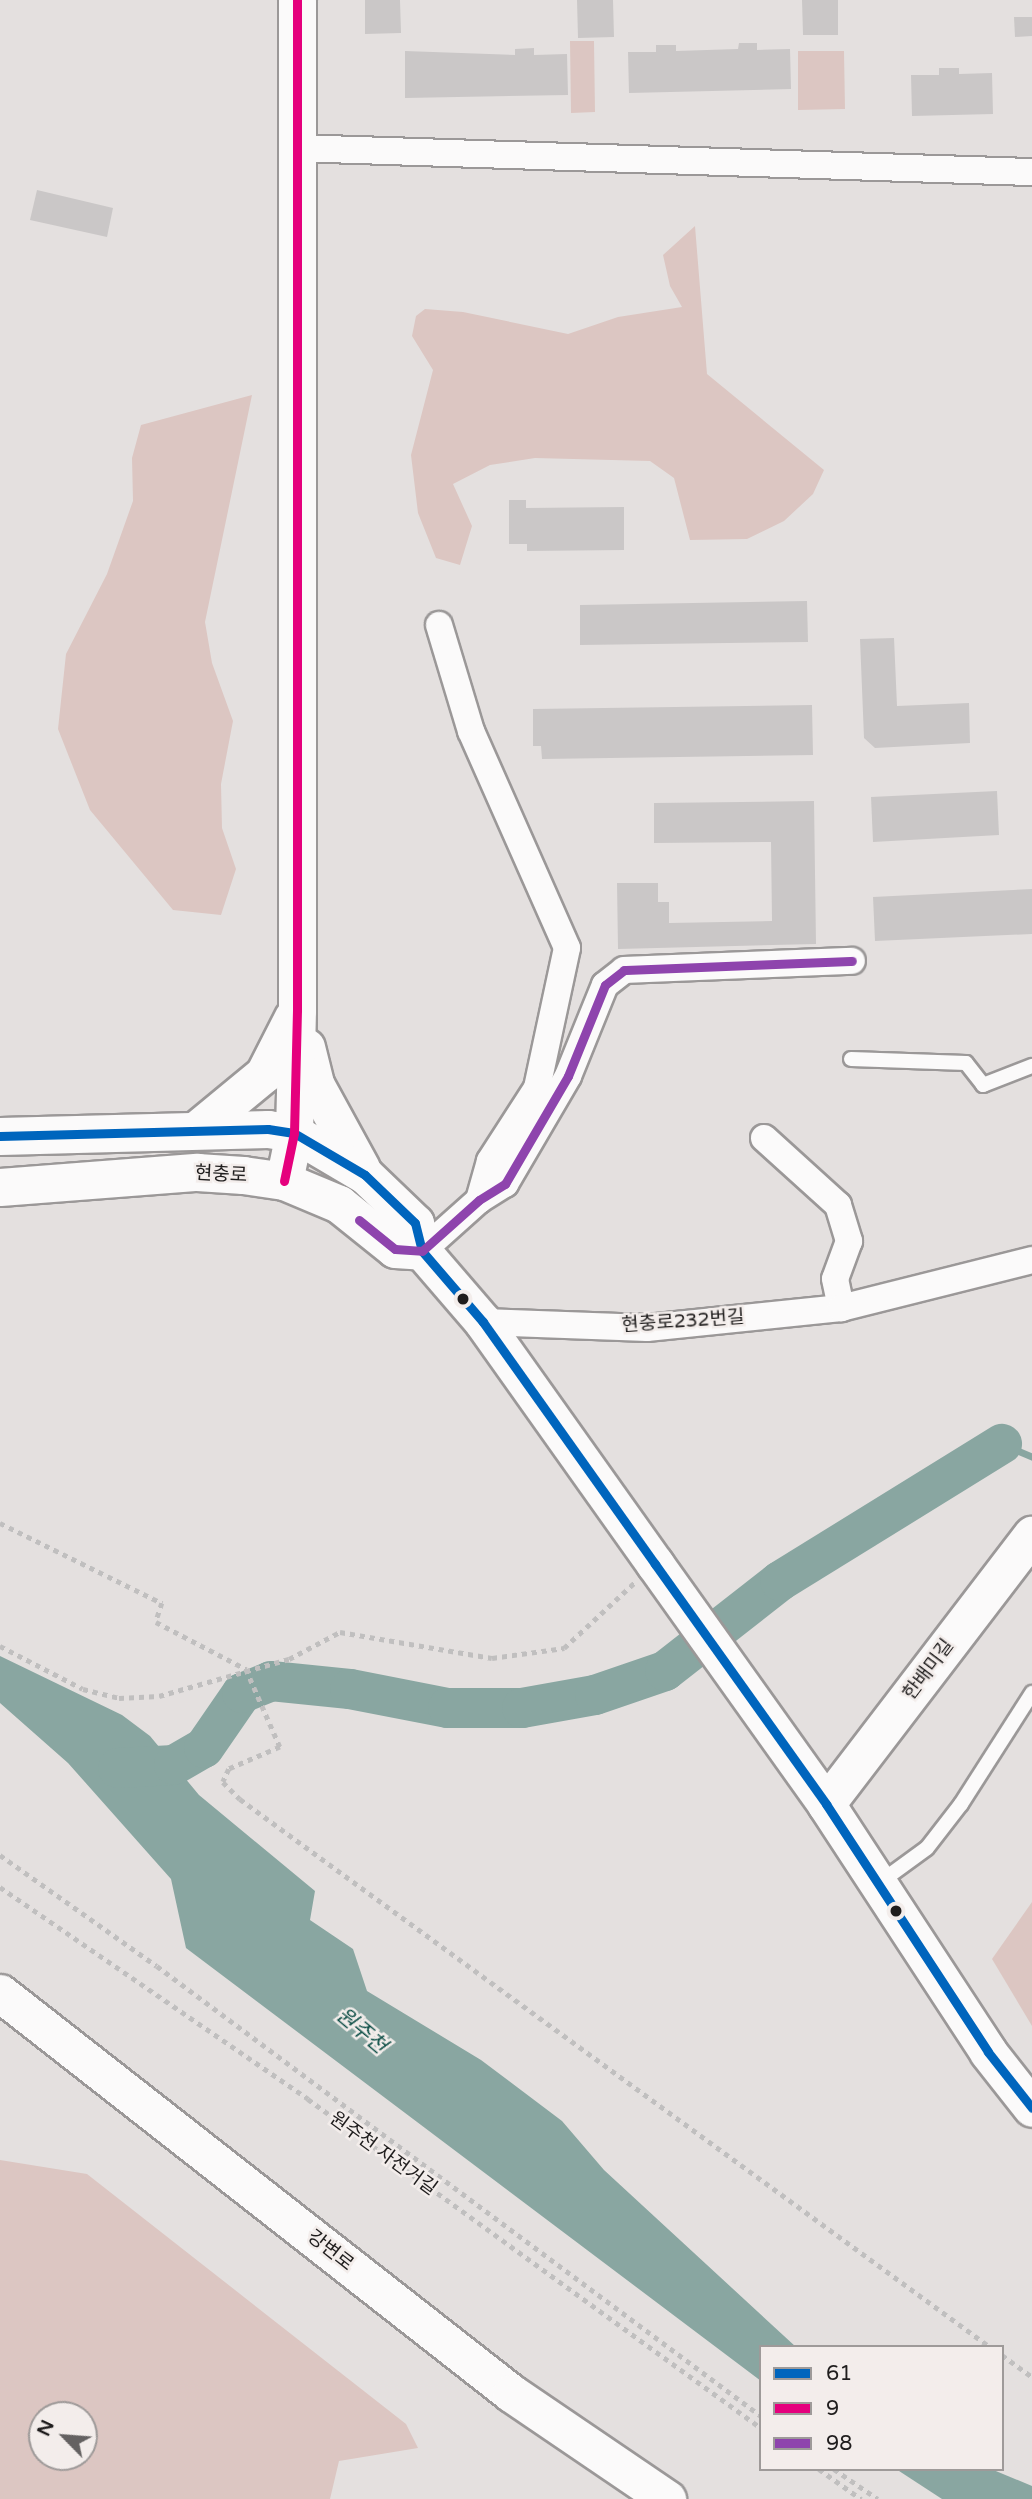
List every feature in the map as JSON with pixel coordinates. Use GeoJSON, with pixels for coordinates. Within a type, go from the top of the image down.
{"type":"FeatureCollection","features":[{"type":"Feature","properties":{"kind":"street"},"geometry":{"type":"LineString","coordinates":[[284,1181],[294,1133],[297,1010],[297,0]]}},
{"type":"Feature","properties":{"kind":"street"},"geometry":{"type":"LineString","coordinates":[[295,148],[1032,172]]}},
{"type":"Feature","properties":{"kind":"street"},"geometry":{"type":"LineString","coordinates":[[439,625],[471,731],[567,948],[537,1088],[491,1161],[479,1200]]}},
{"type":"Feature","properties":{"kind":"street"},"geometry":{"type":"LineString","coordinates":[[422,1251],[479,1200],[505,1184],[533,1141],[568,1076],[606,985],[624,970],[852,961]]}},
{"type":"Feature","properties":{"kind":"street"},"geometry":{"type":"LineString","coordinates":[[196,1130],[264,1074],[297,1010]]}},
{"type":"Feature","properties":{"kind":"street"},"geometry":{"type":"LineString","coordinates":[[297,1010],[314,1084],[365,1175]]}},
{"type":"Feature","properties":{"kind":"street"},"geometry":{"type":"LineString","coordinates":[[0,1136],[196,1130],[294,1133],[365,1175],[415,1223],[422,1251],[483,1322],[826,1804],[988,2052],[1032,2108]]}},
{"type":"Feature","properties":{"kind":"street"},"geometry":{"type":"LineString","coordinates":[[764,1138],[838,1205],[849,1241],[835,1279],[841,1308]]}},
{"type":"Feature","properties":{"kind":"street","name":"현충로"},"geometry":{"type":"LineString","coordinates":[[0,1186],[197,1172],[284,1181],[340,1204],[395,1249],[422,1251]]}},
{"type":"Feature","properties":{"kind":"street","name":"현충로232번길"},"geometry":{"type":"LineString","coordinates":[[483,1322],[647,1328],[841,1308],[1032,1260]]}},
{"type":"Feature","properties":{"kind":"street","name":"한배미길"},"geometry":{"type":"LineString","coordinates":[[826,1804],[1032,1535]]}},
{"type":"Feature","properties":{"kind":"street","name":"강변로"},"geometry":{"type":"LineString","coordinates":[[0,1993],[511,2393],[667,2499]]}},
{"type":"Feature","properties":{"kind":"street","name":"강변로"},"geometry":{"type":"LineString","coordinates":[[0,2025],[493,2409],[624,2499]]}},
{"type":"Feature","properties":{"kind":"lane"},"geometry":{"type":"LineString","coordinates":[[851,1059],[966,1063],[983,1085],[1032,1066]]}},
{"type":"Feature","properties":{"kind":"lane"},"geometry":{"type":"LineString","coordinates":[[877,1884],[927,1848],[961,1804],[1032,1693]]}},
{"type":"Feature","properties":{"kind":"path"},"geometry":{"type":"LineString","coordinates":[[0,1523],[162,1603],[156,1622],[246,1669],[280,1747],[229,1769],[223,1782],[240,1799],[987,2345]]}},
{"type":"Feature","properties":{"kind":"path"},"geometry":{"type":"LineString","coordinates":[[0,1646],[83,1689],[119,1698],[159,1696],[246,1669],[289,1659],[341,1632],[492,1658],[564,1647],[660,1572]]}},
{"type":"Feature","properties":{"kind":"path"},"geometry":{"type":"LineString","coordinates":[[0,1855],[759,2415]]}},
{"type":"Feature","properties":{"kind":"path","name":"원주천 자전거길"},"geometry":{"type":"LineString","coordinates":[[0,1887],[308,2099],[759,2427]]}},
{"type":"Feature","properties":{"kind":"path"},"geometry":{"type":"LineString","coordinates":[[1004,2357],[1032,2377]]}},
{"type":"Feature","properties":{"kind":"path"},"geometry":{"type":"LineString","coordinates":[[822,2471],[861,2499]]}},
{"type":"Feature","properties":{"kind":"path"},"geometry":{"type":"LineString","coordinates":[[837,2471],[877,2499]]}},
{"type":"Feature","properties":{"kind":"shaded area"},"geometry":{"type":"Polygon","coordinates":[[[570,41],[594,41],[595,112],[571,113],[570,41]]]}},
{"type":"Feature","properties":{"kind":"shaded area"},"geometry":{"type":"Polygon","coordinates":[[[798,51],[844,51],[845,109],[798,110],[798,51]]]}},
{"type":"Feature","properties":{"kind":"shaded area"},"geometry":{"type":"Polygon","coordinates":[[[695,226],[707,374],[824,470],[813,494],[784,521],[747,539],[690,540],[674,478],[650,461],[535,458],[490,465],[453,484],[472,526],[460,565],[436,558],[418,513],[411,455],[433,370],[412,336],[416,316],[425,309],[463,312],[568,334],[618,317],[682,307],[670,286],[663,255],[695,226]]]}},
{"type":"Feature","properties":{"kind":"shaded area"},"geometry":{"type":"Polygon","coordinates":[[[252,395],[205,622],[212,663],[233,721],[221,784],[222,828],[236,869],[221,915],[173,910],[90,810],[58,729],[66,654],[107,574],[133,501],[132,458],[141,425],[252,395]]]}},
{"type":"Feature","properties":{"kind":"shaded area"},"geometry":{"type":"Polygon","coordinates":[[[1032,1902],[1032,2026],[992,1959],[1032,1902]]]}},
{"type":"Feature","properties":{"kind":"shaded area"},"geometry":{"type":"Polygon","coordinates":[[[0,2160],[87,2174],[406,2424],[418,2448],[339,2461],[330,2499],[0,2499],[0,2160]]]}},
{"type":"Feature","properties":{"kind":"water","name":"원주천"},"geometry":{"type":"Polygon","coordinates":[[[0,1656],[122,1715],[150,1736],[199,1795],[315,1891],[310,1920],[353,1949],[367,1991],[481,2060],[562,2121],[604,2170],[794,2345],[759,2345],[759,2379],[186,1948],[171,1879],[68,1763],[0,1703],[0,1656]]]}},
{"type":"Feature","properties":{"kind":"water"},"geometry":{"type":"Polygon","coordinates":[[[899,2471],[996,2471],[1032,2486],[1032,2499],[942,2499],[899,2471]]]}},
{"type":"Feature","properties":{"kind":"building"},"geometry":{"type":"Polygon","coordinates":[[[365,0],[400,0],[401,33],[365,34],[365,0]]]}},
{"type":"Feature","properties":{"kind":"building"},"geometry":{"type":"Polygon","coordinates":[[[577,0],[613,0],[614,37],[578,38],[577,0]]]}},
{"type":"Feature","properties":{"kind":"building"},"geometry":{"type":"Polygon","coordinates":[[[802,0],[838,0],[838,35],[803,35],[802,0]]]}},
{"type":"Feature","properties":{"kind":"building"},"geometry":{"type":"Polygon","coordinates":[[[1014,17],[1032,17],[1032,36],[1015,37],[1014,17]]]}},
{"type":"Feature","properties":{"kind":"building"},"geometry":{"type":"Polygon","coordinates":[[[739,43],[757,43],[757,50],[790,49],[791,89],[629,93],[628,52],[656,52],[656,45],[676,45],[676,51],[738,49],[739,43]]]}},
{"type":"Feature","properties":{"kind":"building"},"geometry":{"type":"Polygon","coordinates":[[[534,48],[534,55],[567,54],[568,95],[405,98],[405,51],[515,55],[515,49],[534,48]]]}},
{"type":"Feature","properties":{"kind":"building"},"geometry":{"type":"Polygon","coordinates":[[[939,68],[959,68],[959,74],[992,73],[993,114],[912,116],[911,75],[939,75],[939,68]]]}},
{"type":"Feature","properties":{"kind":"building"},"geometry":{"type":"Polygon","coordinates":[[[37,190],[113,208],[107,237],[30,220],[37,190]]]}},
{"type":"Feature","properties":{"kind":"building"},"geometry":{"type":"Polygon","coordinates":[[[509,500],[526,500],[526,508],[624,507],[624,550],[527,551],[527,544],[509,544],[509,500]]]}},
{"type":"Feature","properties":{"kind":"building"},"geometry":{"type":"Polygon","coordinates":[[[807,601],[808,642],[580,645],[580,605],[807,601]]]}},
{"type":"Feature","properties":{"kind":"building"},"geometry":{"type":"Polygon","coordinates":[[[894,638],[897,706],[969,703],[970,743],[875,748],[864,738],[860,639],[894,638]]]}},
{"type":"Feature","properties":{"kind":"building"},"geometry":{"type":"Polygon","coordinates":[[[812,705],[813,755],[542,759],[541,746],[533,746],[533,709],[812,705]]]}},
{"type":"Feature","properties":{"kind":"building"},"geometry":{"type":"Polygon","coordinates":[[[997,791],[999,835],[873,842],[871,797],[997,791]]]}},
{"type":"Feature","properties":{"kind":"building"},"geometry":{"type":"Polygon","coordinates":[[[814,801],[816,944],[618,949],[617,883],[658,883],[658,902],[669,902],[669,923],[772,921],[771,842],[654,843],[654,803],[814,801]]]}},
{"type":"Feature","properties":{"kind":"building"},"geometry":{"type":"Polygon","coordinates":[[[1032,889],[1032,934],[875,941],[873,897],[1032,889]]]}},
{"type":"Feature","properties":{"kind":"waterway"},"geometry":{"type":"LineString","coordinates":[[1002,1444],[1032,1457]]}},
{"type":"Feature","properties":{"kind":"waterway"},"geometry":{"type":"LineString","coordinates":[[118,1768],[174,1765],[204,1748],[242,1693],[271,1681],[350,1689],[448,1708],[522,1708],[595,1695],[665,1671],[780,1581],[1002,1444]]}},
{"type":"Feature","properties":{"kind":"transit line","name":"9"},"geometry":{"type":"LineString","coordinates":[[284,1181],[294,1133],[297,1010],[297,0]]}},
{"type":"Feature","properties":{"kind":"transit line","name":"98"},"geometry":{"type":"LineString","coordinates":[[359,1220],[395,1249],[422,1251],[479,1200],[505,1184],[568,1076],[605,985],[624,970],[852,961]]}},
{"type":"Feature","properties":{"kind":"transit line","name":"61"},"geometry":{"type":"LineString","coordinates":[[0,1136],[268,1129],[294,1133],[365,1175],[415,1223],[422,1251],[483,1322],[826,1804],[988,2052],[1032,2108]]}}]}
